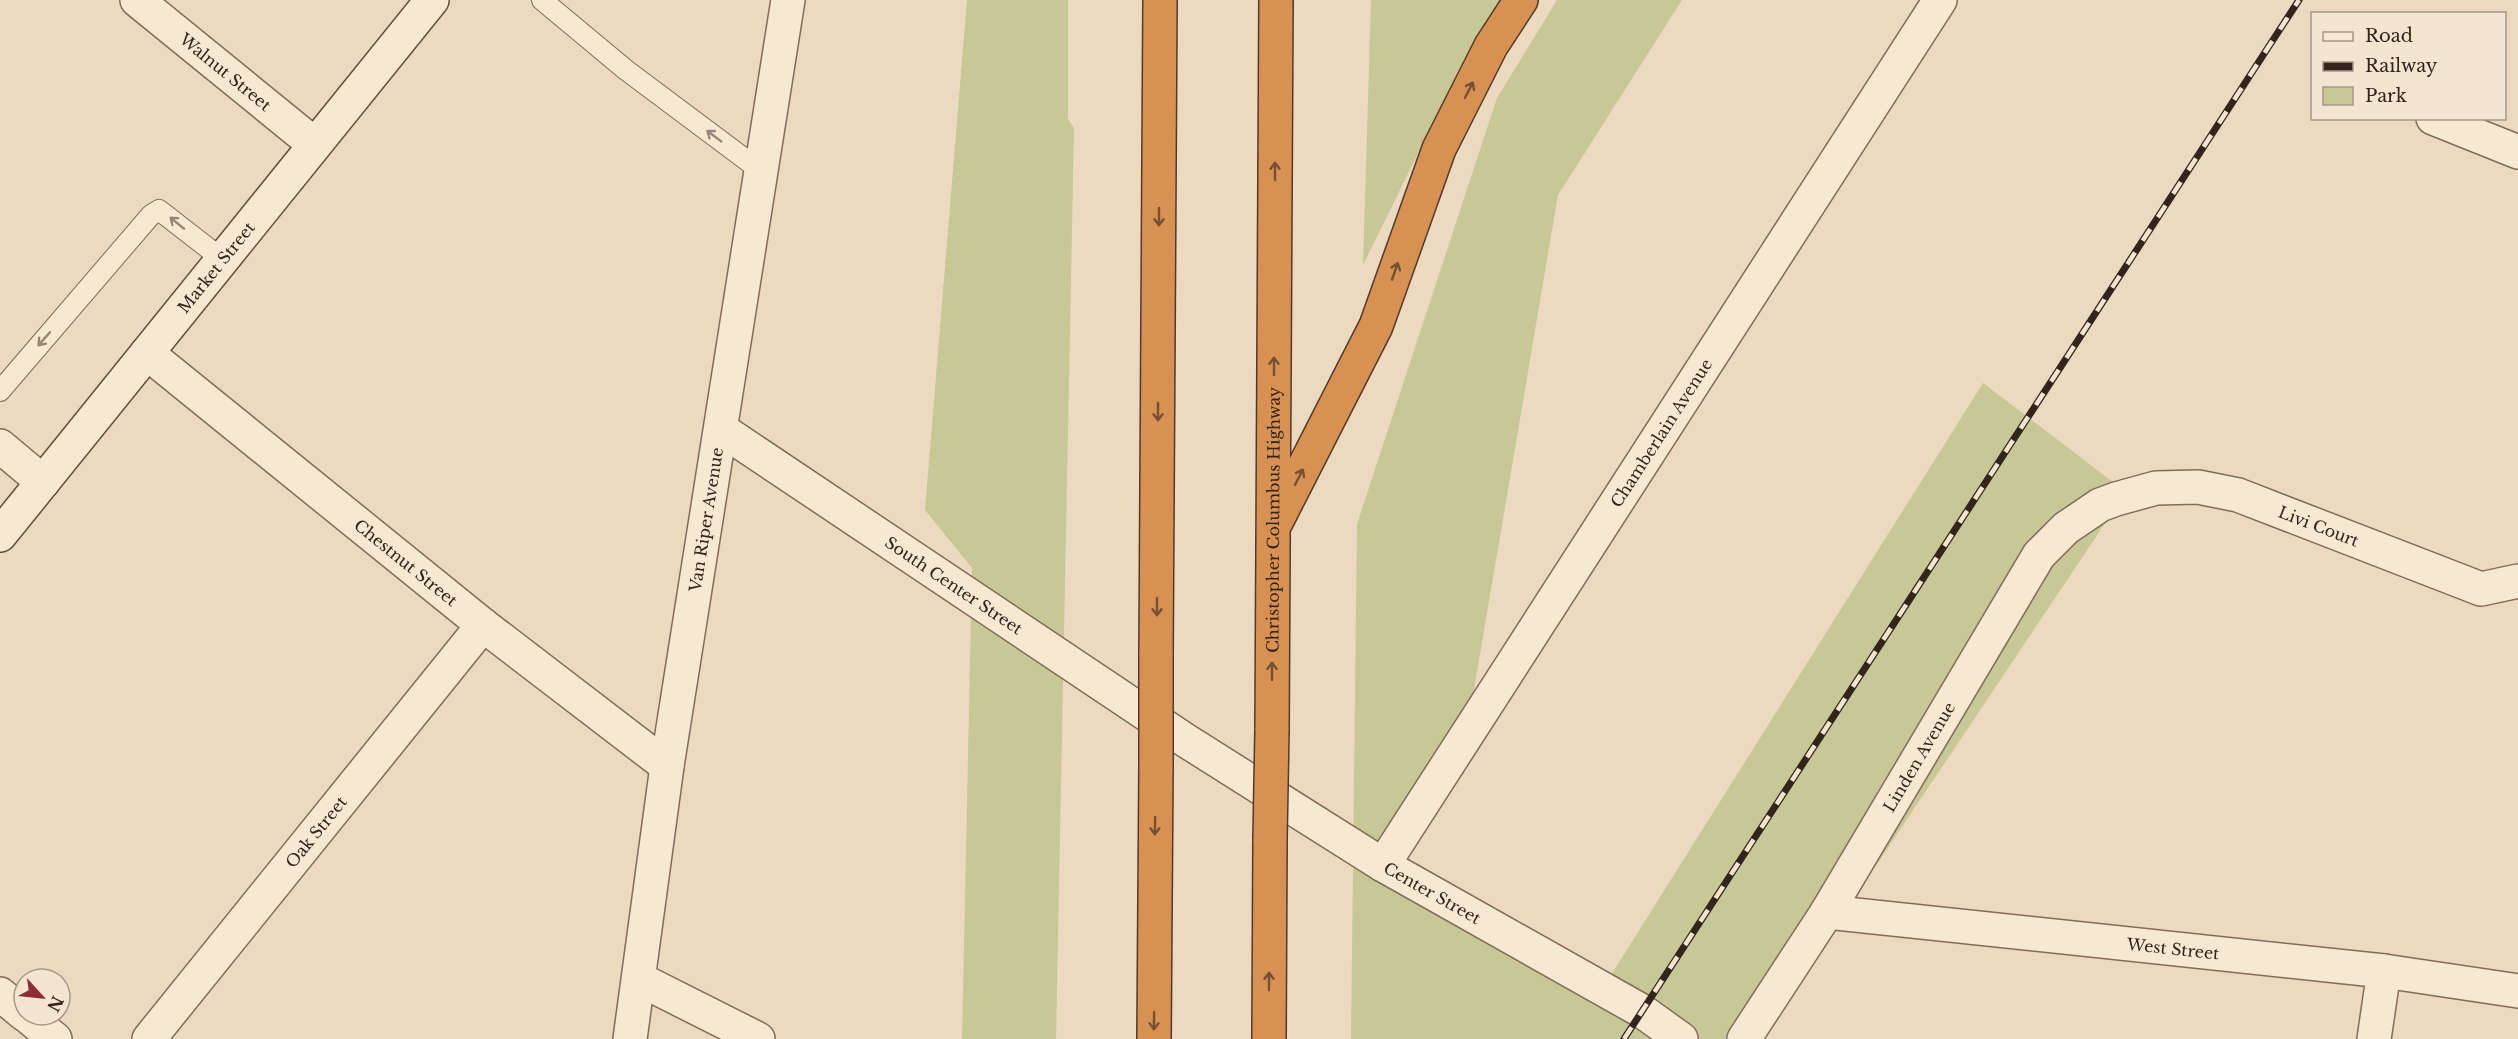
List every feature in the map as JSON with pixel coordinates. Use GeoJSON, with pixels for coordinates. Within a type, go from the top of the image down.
{"type":"FeatureCollection","features":[{"type":"Feature","properties":{"kind":"highway"},"geometry":{"type":"LineString","coordinates":[[1145,0],[1160,159]]}},
{"type":"Feature","properties":{"kind":"highway"},"geometry":{"type":"LineString","coordinates":[[1154,1039],[1160,0]]}},
{"type":"Feature","properties":{"kind":"highway","name":"Christopher Columbus Highway"},"geometry":{"type":"LineString","coordinates":[[1269,1039],[1276,0]]}},
{"type":"Feature","properties":{"kind":"highway"},"geometry":{"type":"LineString","coordinates":[[1272,529],[1376,326],[1439,149],[1491,46],[1521,0]]}},
{"type":"Feature","properties":{"kind":"street","name":"Walnut Street"},"geometry":{"type":"LineString","coordinates":[[137,0],[314,144]]}},
{"type":"Feature","properties":{"kind":"street","name":"Market Street"},"geometry":{"type":"LineString","coordinates":[[0,535],[432,0]]}},
{"type":"Feature","properties":{"kind":"street","name":"Van Riper Avenue"},"geometry":{"type":"LineString","coordinates":[[630,1039],[667,766],[722,430],[788,0]]}},
{"type":"Feature","properties":{"kind":"street","name":"Chamberlain Avenue"},"geometry":{"type":"LineString","coordinates":[[1383,865],[1940,0]]}},
{"type":"Feature","properties":{"kind":"street"},"geometry":{"type":"LineString","coordinates":[[2438,120],[2518,152]]}},
{"type":"Feature","properties":{"kind":"street","name":"Chestnut Street"},"geometry":{"type":"LineString","coordinates":[[147,353],[483,625],[667,766]]}},
{"type":"Feature","properties":{"kind":"street","name":"South Center Street"},"geometry":{"type":"LineString","coordinates":[[722,430],[1185,740]]}},
{"type":"Feature","properties":{"kind":"street"},"geometry":{"type":"LineString","coordinates":[[0,446],[43,482]]}},
{"type":"Feature","properties":{"kind":"street","name":"Livi Court"},"geometry":{"type":"LineString","coordinates":[[2116,499],[2156,488],[2198,487],[2238,495],[2481,589],[2518,581]]}},
{"type":"Feature","properties":{"kind":"street","name":"Linden Avenue"},"geometry":{"type":"LineString","coordinates":[[1744,1039],[1827,912],[2039,555],[2066,528],[2100,505],[2116,499]]}},
{"type":"Feature","properties":{"kind":"street","name":"Oak Street"},"geometry":{"type":"LineString","coordinates":[[149,1039],[483,625]]}},
{"type":"Feature","properties":{"kind":"street","name":"Center Street"},"geometry":{"type":"LineString","coordinates":[[1185,740],[1383,865],[1642,1011],[1681,1039]]}},
{"type":"Feature","properties":{"kind":"street","name":"West Street"},"geometry":{"type":"LineString","coordinates":[[1827,912],[2384,971],[2518,991]]}},
{"type":"Feature","properties":{"kind":"street"},"geometry":{"type":"LineString","coordinates":[[2374,1039],[2384,971]]}},
{"type":"Feature","properties":{"kind":"street"},"geometry":{"type":"LineString","coordinates":[[639,979],[758,1039]]}},
{"type":"Feature","properties":{"kind":"street"},"geometry":{"type":"LineString","coordinates":[[0,994],[12,1004]]}},
{"type":"Feature","properties":{"kind":"street"},"geometry":{"type":"LineString","coordinates":[[41,1027],[55,1039]]}},
{"type":"Feature","properties":{"kind":"lane"},"geometry":{"type":"LineString","coordinates":[[542,0],[626,70],[761,171]]}},
{"type":"Feature","properties":{"kind":"lane"},"geometry":{"type":"LineString","coordinates":[[0,391],[151,215],[159,210],[222,259]]}},
{"type":"Feature","properties":{"kind":"green space"},"geometry":{"type":"Polygon","coordinates":[[[967,0],[1068,0],[1068,119],[1074,128],[1056,1039],[962,1039],[972,568],[925,510],[967,0]]]}},
{"type":"Feature","properties":{"kind":"green space"},"geometry":{"type":"Polygon","coordinates":[[[1371,0],[1503,0],[1465,58],[1363,265],[1371,0]]]}},
{"type":"Feature","properties":{"kind":"green space"},"geometry":{"type":"Polygon","coordinates":[[[1557,0],[1682,0],[1558,195],[1468,725],[1388,865],[1601,991],[1983,383],[2126,492],[1760,1039],[1351,1039],[1357,524],[1497,98],[1557,0]]]}},
{"type":"Feature","properties":{"kind":"railway"},"geometry":{"type":"LineString","coordinates":[[1624,1039],[2299,0]]}}]}
